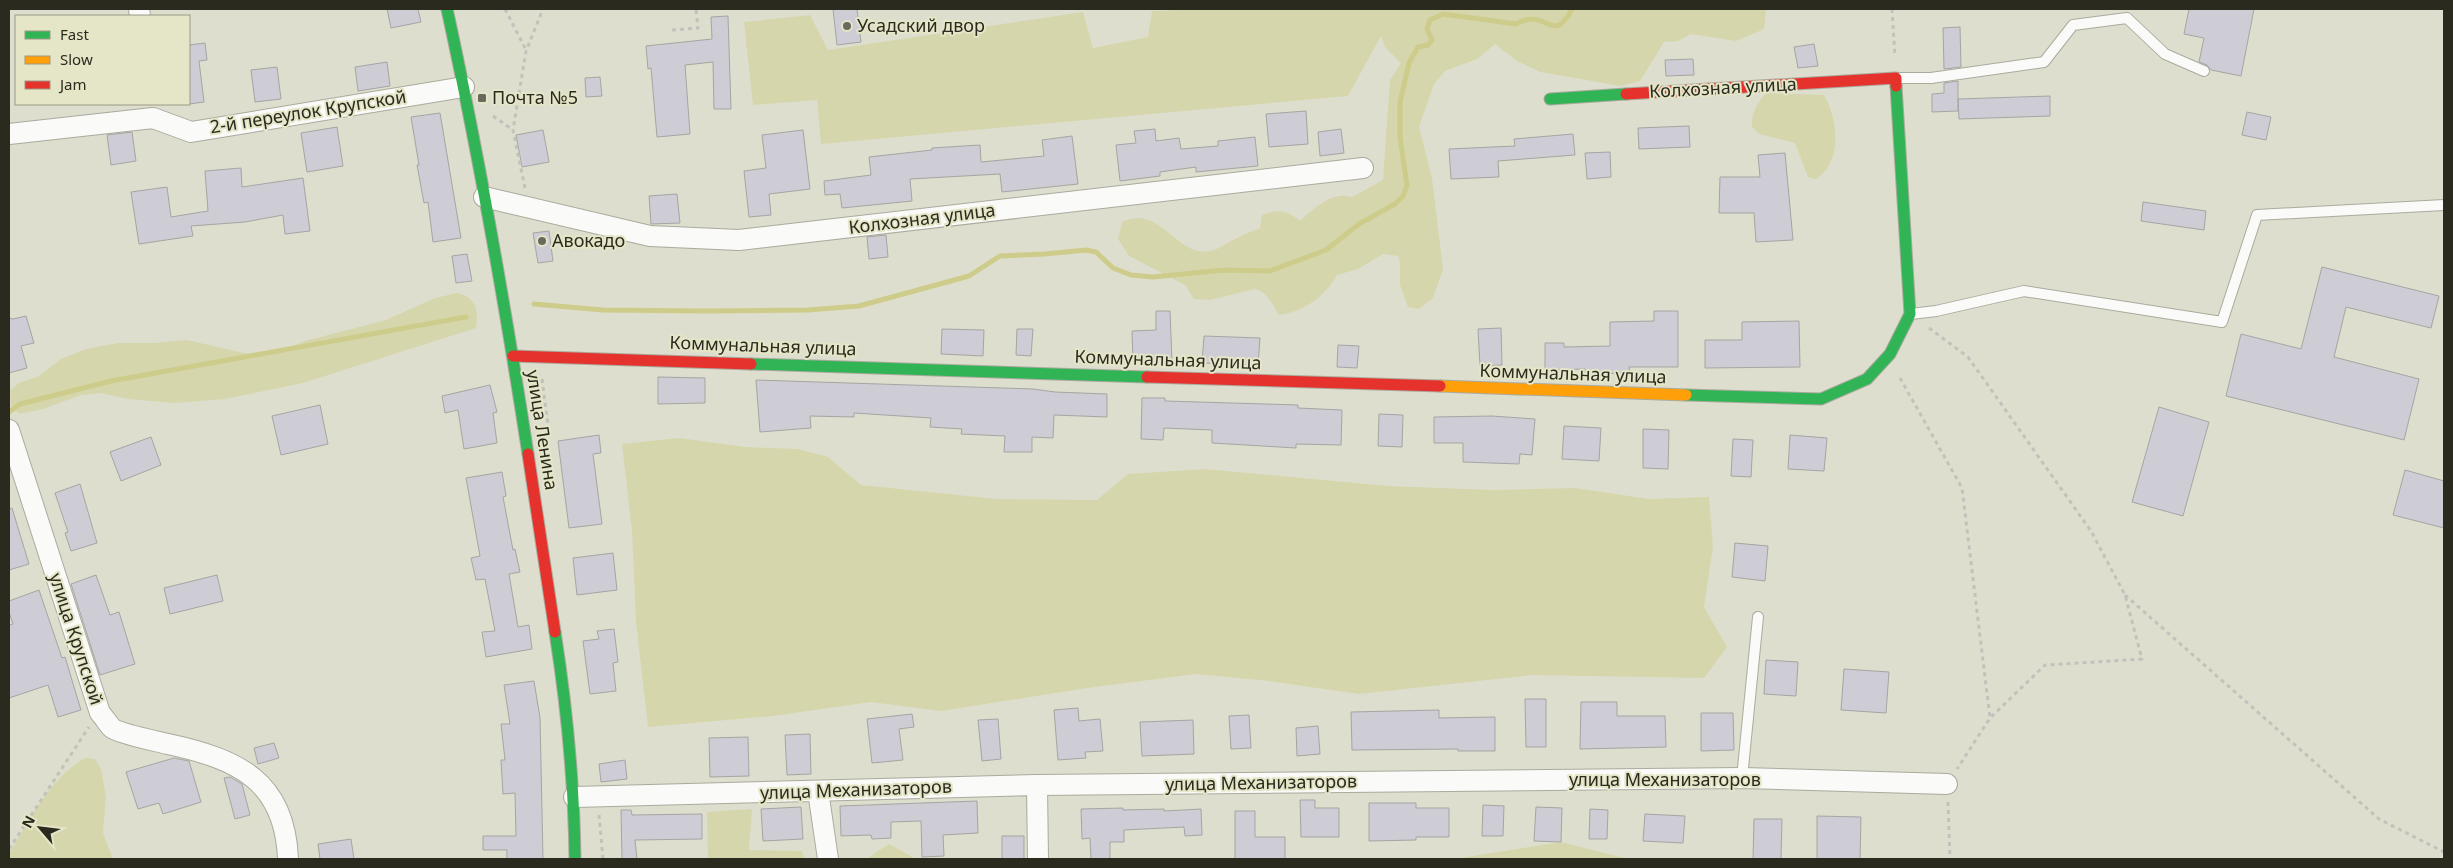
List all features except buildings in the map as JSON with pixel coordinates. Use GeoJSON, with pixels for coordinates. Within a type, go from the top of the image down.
{"type":"FeatureCollection","features":[{"type":"Feature","properties":{"kind":"street","name":"улица Ленина"},"geometry":{"type":"LineString","coordinates":[[447,9],[464,87],[513,356],[567,707],[574,797],[575,859]]}},
{"type":"Feature","properties":{"kind":"street","name":"Колхозная улица"},"geometry":{"type":"LineString","coordinates":[[1550,99],[1896,78]]}},
{"type":"Feature","properties":{"kind":"street"},"geometry":{"type":"LineString","coordinates":[[1889,358],[1903,335],[1910,314],[1896,78]]}},
{"type":"Feature","properties":{"kind":"street","name":"2-й переулок Крупской"},"geometry":{"type":"LineString","coordinates":[[9,134],[152,111],[191,132],[464,87]]}},
{"type":"Feature","properties":{"kind":"street","name":"Колхозная улица"},"geometry":{"type":"LineString","coordinates":[[484,197],[650,236],[739,240],[1363,168]]}},
{"type":"Feature","properties":{"kind":"street","name":"Коммунальная улица"},"geometry":{"type":"LineString","coordinates":[[513,356],[1822,399],[1860,384],[1889,358]]}},
{"type":"Feature","properties":{"kind":"street","name":"улица Крупской"},"geometry":{"type":"LineString","coordinates":[[9,430],[100,713],[113,729],[208,753],[252,776],[270,795],[274,803],[287,836],[288,859]]}},
{"type":"Feature","properties":{"kind":"street","name":"улица Механизаторов"},"geometry":{"type":"LineString","coordinates":[[574,797],[1037,785],[1742,778],[1947,784]]}},
{"type":"Feature","properties":{"kind":"street"},"geometry":{"type":"LineString","coordinates":[[1037,785],[1038,859]]}},
{"type":"Feature","properties":{"kind":"street"},"geometry":{"type":"LineString","coordinates":[[818,791],[828,859]]}},
{"type":"Feature","properties":{"kind":"lane"},"geometry":{"type":"LineString","coordinates":[[1896,78],[1931,78],[2044,62],[2073,25],[2127,18],[2165,54],[2204,71]]}},
{"type":"Feature","properties":{"kind":"lane"},"geometry":{"type":"LineString","coordinates":[[1910,314],[1936,311],[2024,291],[2222,322],[2257,215],[2444,205]]}},
{"type":"Feature","properties":{"kind":"lane"},"geometry":{"type":"LineString","coordinates":[[1742,778],[1758,617]]}},
{"type":"Feature","properties":{"kind":"path"},"geometry":{"type":"LineString","coordinates":[[505,9],[526,51]]}},
{"type":"Feature","properties":{"kind":"path"},"geometry":{"type":"LineString","coordinates":[[529,208],[512,130],[526,51],[543,9]]}},
{"type":"Feature","properties":{"kind":"path"},"geometry":{"type":"LineString","coordinates":[[672,30],[698,28],[696,9]]}},
{"type":"Feature","properties":{"kind":"path"},"geometry":{"type":"LineString","coordinates":[[1892,9],[1896,78]]}},
{"type":"Feature","properties":{"kind":"path"},"geometry":{"type":"LineString","coordinates":[[1910,314],[1968,357],[2091,531],[2125,595],[2142,659],[2045,665],[1990,718],[1947,784],[1950,859]]}},
{"type":"Feature","properties":{"kind":"path"},"geometry":{"type":"LineString","coordinates":[[1889,358],[1962,488],[1990,718]]}},
{"type":"Feature","properties":{"kind":"path"},"geometry":{"type":"LineString","coordinates":[[2125,595],[2379,819],[2444,852]]}},
{"type":"Feature","properties":{"kind":"path"},"geometry":{"type":"LineString","coordinates":[[9,849],[77,742],[100,713]]}},
{"type":"Feature","properties":{"kind":"green space"},"geometry":{"type":"Polygon","coordinates":[[[1201,9],[1766,9],[1764,29],[1736,41],[1691,34],[1678,41],[1664,42],[1640,81],[1621,86],[1540,72],[1517,61],[1495,44],[1477,59],[1445,71],[1434,84],[1419,127],[1432,178],[1443,269],[1433,298],[1419,309],[1408,307],[1400,285],[1398,256],[1383,254],[1358,269],[1337,275],[1320,297],[1313,302],[1296,311],[1279,315],[1266,295],[1254,289],[1210,300],[1194,299],[1185,285],[1129,256],[1118,239],[1122,222],[1136,218],[1148,220],[1158,225],[1188,247],[1198,251],[1210,251],[1260,228],[1262,215],[1277,211],[1291,215],[1300,221],[1330,199],[1337,196],[1352,197],[1383,180],[1390,80],[1401,63],[1385,47],[1381,36],[1348,96],[821,144],[817,100],[753,105],[744,22],[810,15],[828,50],[1083,12],[1093,48],[1148,37],[1152,11],[1201,9]]]}},
{"type":"Feature","properties":{"kind":"green space"},"geometry":{"type":"Polygon","coordinates":[[[1766,93],[1824,95],[1829,105],[1835,128],[1834,151],[1831,162],[1816,179],[1808,177],[1795,143],[1759,134],[1752,127],[1755,109],[1766,93]]]}},
{"type":"Feature","properties":{"kind":"green space"},"geometry":{"type":"Polygon","coordinates":[[[457,293],[468,298],[475,306],[477,316],[476,328],[303,383],[225,399],[174,403],[128,399],[101,393],[81,395],[43,409],[19,414],[11,405],[10,391],[19,383],[39,376],[61,359],[86,349],[118,343],[155,343],[187,340],[248,354],[279,352],[305,341],[386,320],[435,298],[457,293]]]}},
{"type":"Feature","properties":{"kind":"green space"},"geometry":{"type":"Polygon","coordinates":[[[679,438],[745,447],[798,449],[828,457],[861,485],[997,499],[1097,500],[1128,474],[1205,469],[1387,486],[1493,490],[1575,488],[1649,499],[1709,497],[1713,547],[1704,607],[1727,647],[1704,678],[1532,675],[1359,694],[1269,681],[1196,674],[1087,688],[941,711],[871,702],[773,716],[648,727],[636,622],[632,530],[622,444],[679,438]]]}},
{"type":"Feature","properties":{"kind":"green space"},"geometry":{"type":"Polygon","coordinates":[[[85,758],[95,759],[101,769],[106,797],[103,833],[113,859],[9,859],[9,854],[41,801],[61,777],[85,758]]]}},
{"type":"Feature","properties":{"kind":"green space"},"geometry":{"type":"Polygon","coordinates":[[[752,809],[749,850],[802,851],[804,859],[706,859],[708,858],[707,812],[752,809]]]}},
{"type":"Feature","properties":{"kind":"green space"},"geometry":{"type":"Polygon","coordinates":[[[1561,842],[1628,859],[1454,859],[1561,842]]]}},
{"type":"Feature","properties":{"kind":"green space"},"geometry":{"type":"Polygon","coordinates":[[[889,844],[916,859],[866,859],[889,844]]]}},
{"type":"Feature","properties":{"kind":"waterway"},"geometry":{"type":"LineString","coordinates":[[534,304],[603,310],[706,311],[808,310],[859,306],[969,276],[1000,256],[1086,250],[1096,252],[1113,268],[1131,275],[1153,277],[1224,270],[1270,271],[1326,250],[1359,224],[1395,204],[1403,196],[1407,186],[1400,137],[1400,102],[1409,63],[1418,47],[1428,45],[1432,40],[1427,29],[1430,20],[1443,14],[1516,24],[1535,19],[1554,26],[1559,25],[1565,20],[1572,9]]}},
{"type":"Feature","properties":{"kind":"waterway"},"geometry":{"type":"LineString","coordinates":[[9,412],[20,404],[111,381],[466,317]]}},
{"type":"Feature","properties":{"kind":"traffic: fast"},"geometry":{"type":"LineString","coordinates":[[447,9],[491,231],[528,454]]}},
{"type":"Feature","properties":{"kind":"traffic: fast"},"geometry":{"type":"LineString","coordinates":[[1686,395],[1821,399],[1867,379],[1890,354],[1910,314],[1896,86]]}},
{"type":"Feature","properties":{"kind":"traffic: fast"},"geometry":{"type":"LineString","coordinates":[[1550,99],[1626,94]]}},
{"type":"Feature","properties":{"kind":"traffic: fast"},"geometry":{"type":"LineString","coordinates":[[751,364],[1147,377]]}},
{"type":"Feature","properties":{"kind":"traffic: fast"},"geometry":{"type":"LineString","coordinates":[[555,632],[569,745],[575,859]]}},
{"type":"Feature","properties":{"kind":"traffic: slow"},"geometry":{"type":"LineString","coordinates":[[1440,386],[1686,395]]}},
{"type":"Feature","properties":{"kind":"traffic: jam"},"geometry":{"type":"LineString","coordinates":[[1626,94],[1896,78],[1896,86]]}},
{"type":"Feature","properties":{"kind":"traffic: jam"},"geometry":{"type":"LineString","coordinates":[[513,356],[751,364]]}},
{"type":"Feature","properties":{"kind":"traffic: jam"},"geometry":{"type":"LineString","coordinates":[[1147,377],[1440,386]]}},
{"type":"Feature","properties":{"kind":"traffic: jam"},"geometry":{"type":"LineString","coordinates":[[528,454],[555,632]]}},
{"type":"Feature","properties":{"kind":"place","name":"Усадский двор"},"geometry":{"type":"Point","coordinates":[847,26]}},
{"type":"Feature","properties":{"kind":"place","name":"Почта №5"},"geometry":{"type":"Point","coordinates":[482,98]}},
{"type":"Feature","properties":{"kind":"place","name":"Авокадо"},"geometry":{"type":"Point","coordinates":[542,241]}}]}
